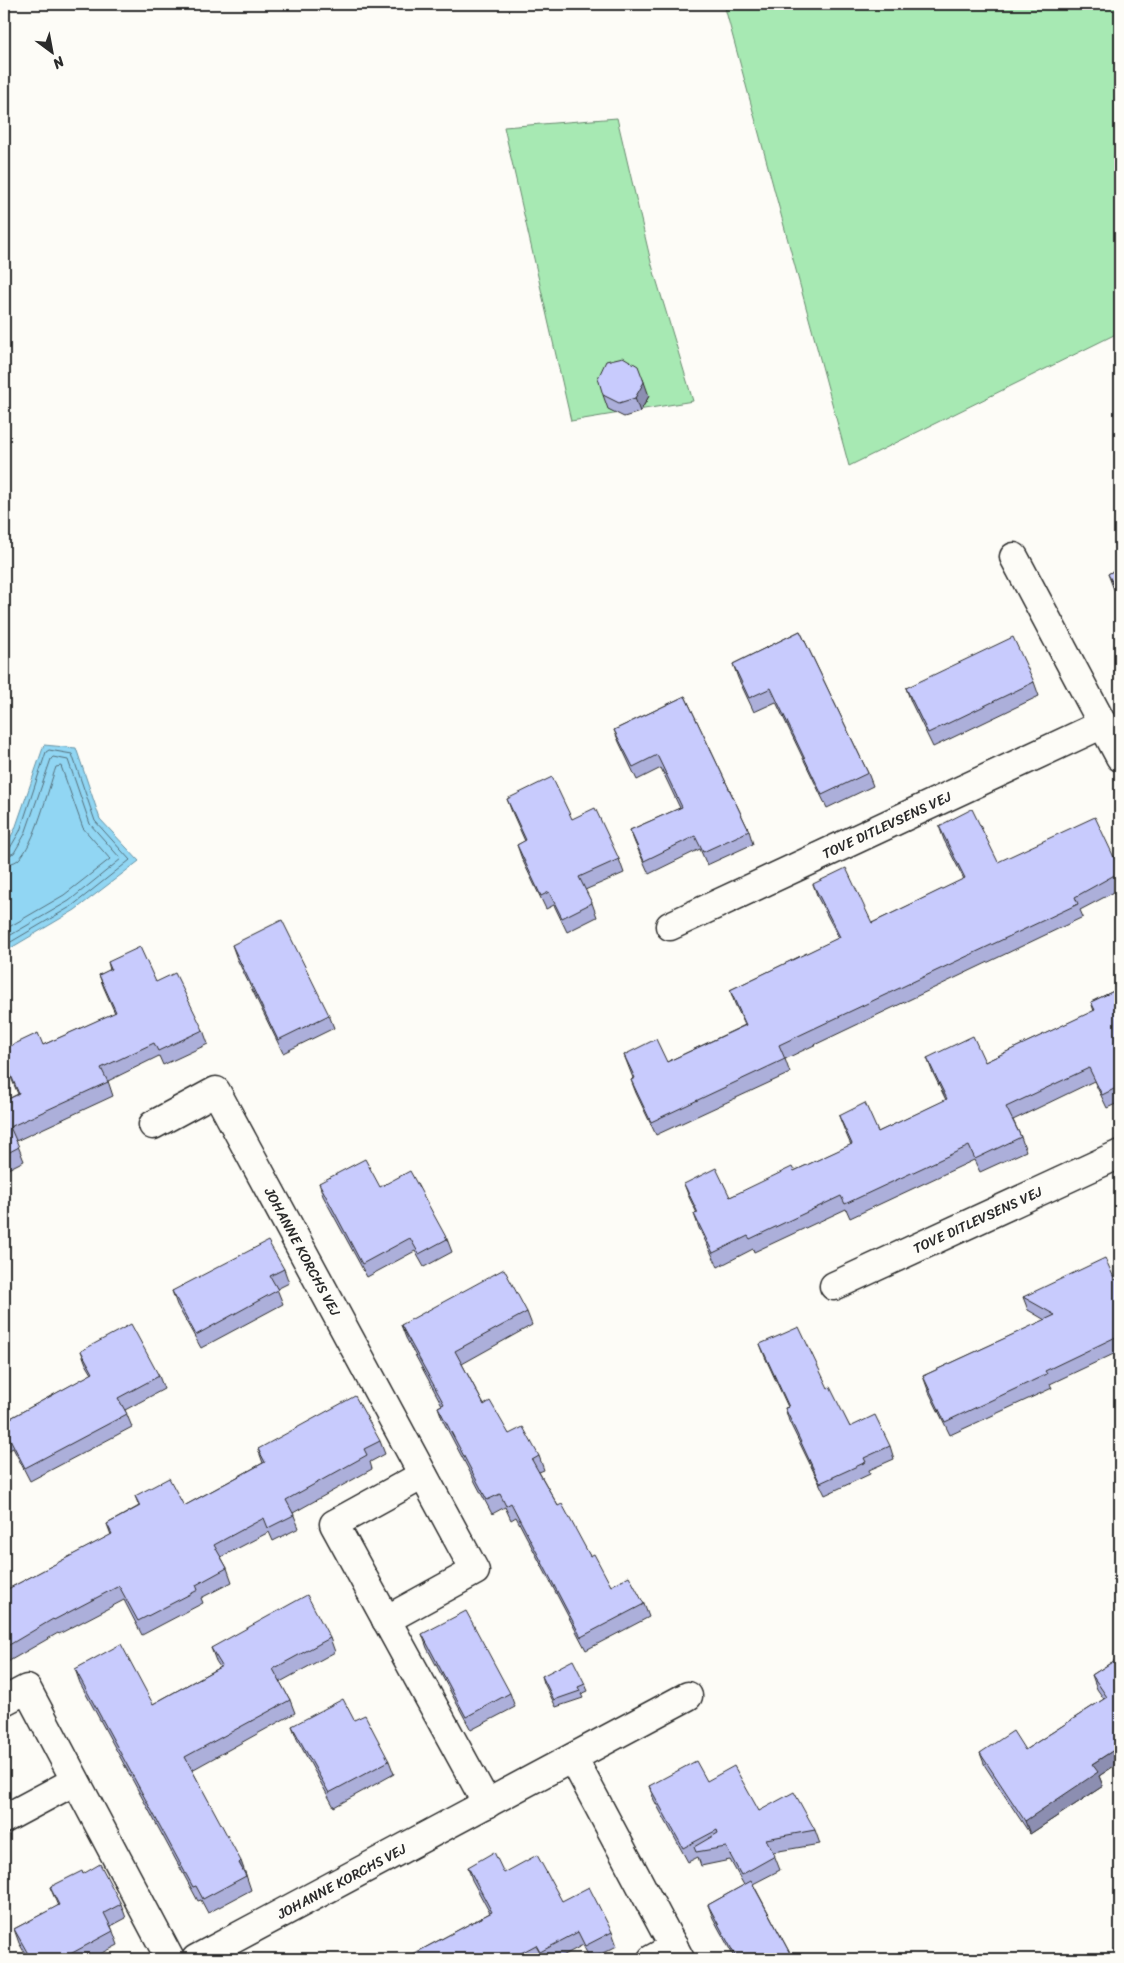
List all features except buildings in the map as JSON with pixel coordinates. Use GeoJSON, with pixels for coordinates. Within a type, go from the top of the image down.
{"type":"FeatureCollection","features":[{"type":"Feature","properties":{"kind":"street"},"geometry":{"type":"LineString","coordinates":[[1014,557],[1120,757]]}},
{"type":"Feature","properties":{"kind":"street","name":"TOVE DITLEVSENS VEJ"},"geometry":{"type":"LineString","coordinates":[[670,926],[1103,724]]}},
{"type":"Feature","properties":{"kind":"street","name":"JOHANNE KORCHS VEJ"},"geometry":{"type":"LineString","coordinates":[[153,1125],[216,1091],[475,1571],[386,1620]]}},
{"type":"Feature","properties":{"kind":"street","name":"TOVE DITLEVSENS VEJ"},"geometry":{"type":"LineString","coordinates":[[834,1286],[1120,1154]]}},
{"type":"Feature","properties":{"kind":"street"},"geometry":{"type":"LineString","coordinates":[[423,1475],[334,1524],[487,1804]]}},
{"type":"Feature","properties":{"kind":"street"},"geometry":{"type":"LineString","coordinates":[[4,1701],[27,1689],[170,1959]]}},
{"type":"Feature","properties":{"kind":"street","name":"JOHANNE KORCHS VEJ"},"geometry":{"type":"LineString","coordinates":[[196,1959],[688,1696]]}},
{"type":"Feature","properties":{"kind":"street"},"geometry":{"type":"LineString","coordinates":[[573,1758],[669,1955]]}},
{"type":"Feature","properties":{"kind":"street"},"geometry":{"type":"LineString","coordinates":[[4,1819],[75,1781]]}},
{"type":"Feature","properties":{"kind":"green space"},"geometry":{"type":"Polygon","coordinates":[[[724,4],[1120,4],[1120,332],[849,466],[724,4]]]}},
{"type":"Feature","properties":{"kind":"green space"},"geometry":{"type":"Polygon","coordinates":[[[617,118],[651,262],[693,401],[571,421],[504,127],[617,118]]]}},
{"type":"Feature","properties":{"kind":"water"},"geometry":{"type":"Polygon","coordinates":[[[44,745],[76,748],[100,819],[139,861],[75,910],[4,952],[4,849],[15,829],[44,745]]]}}]}
